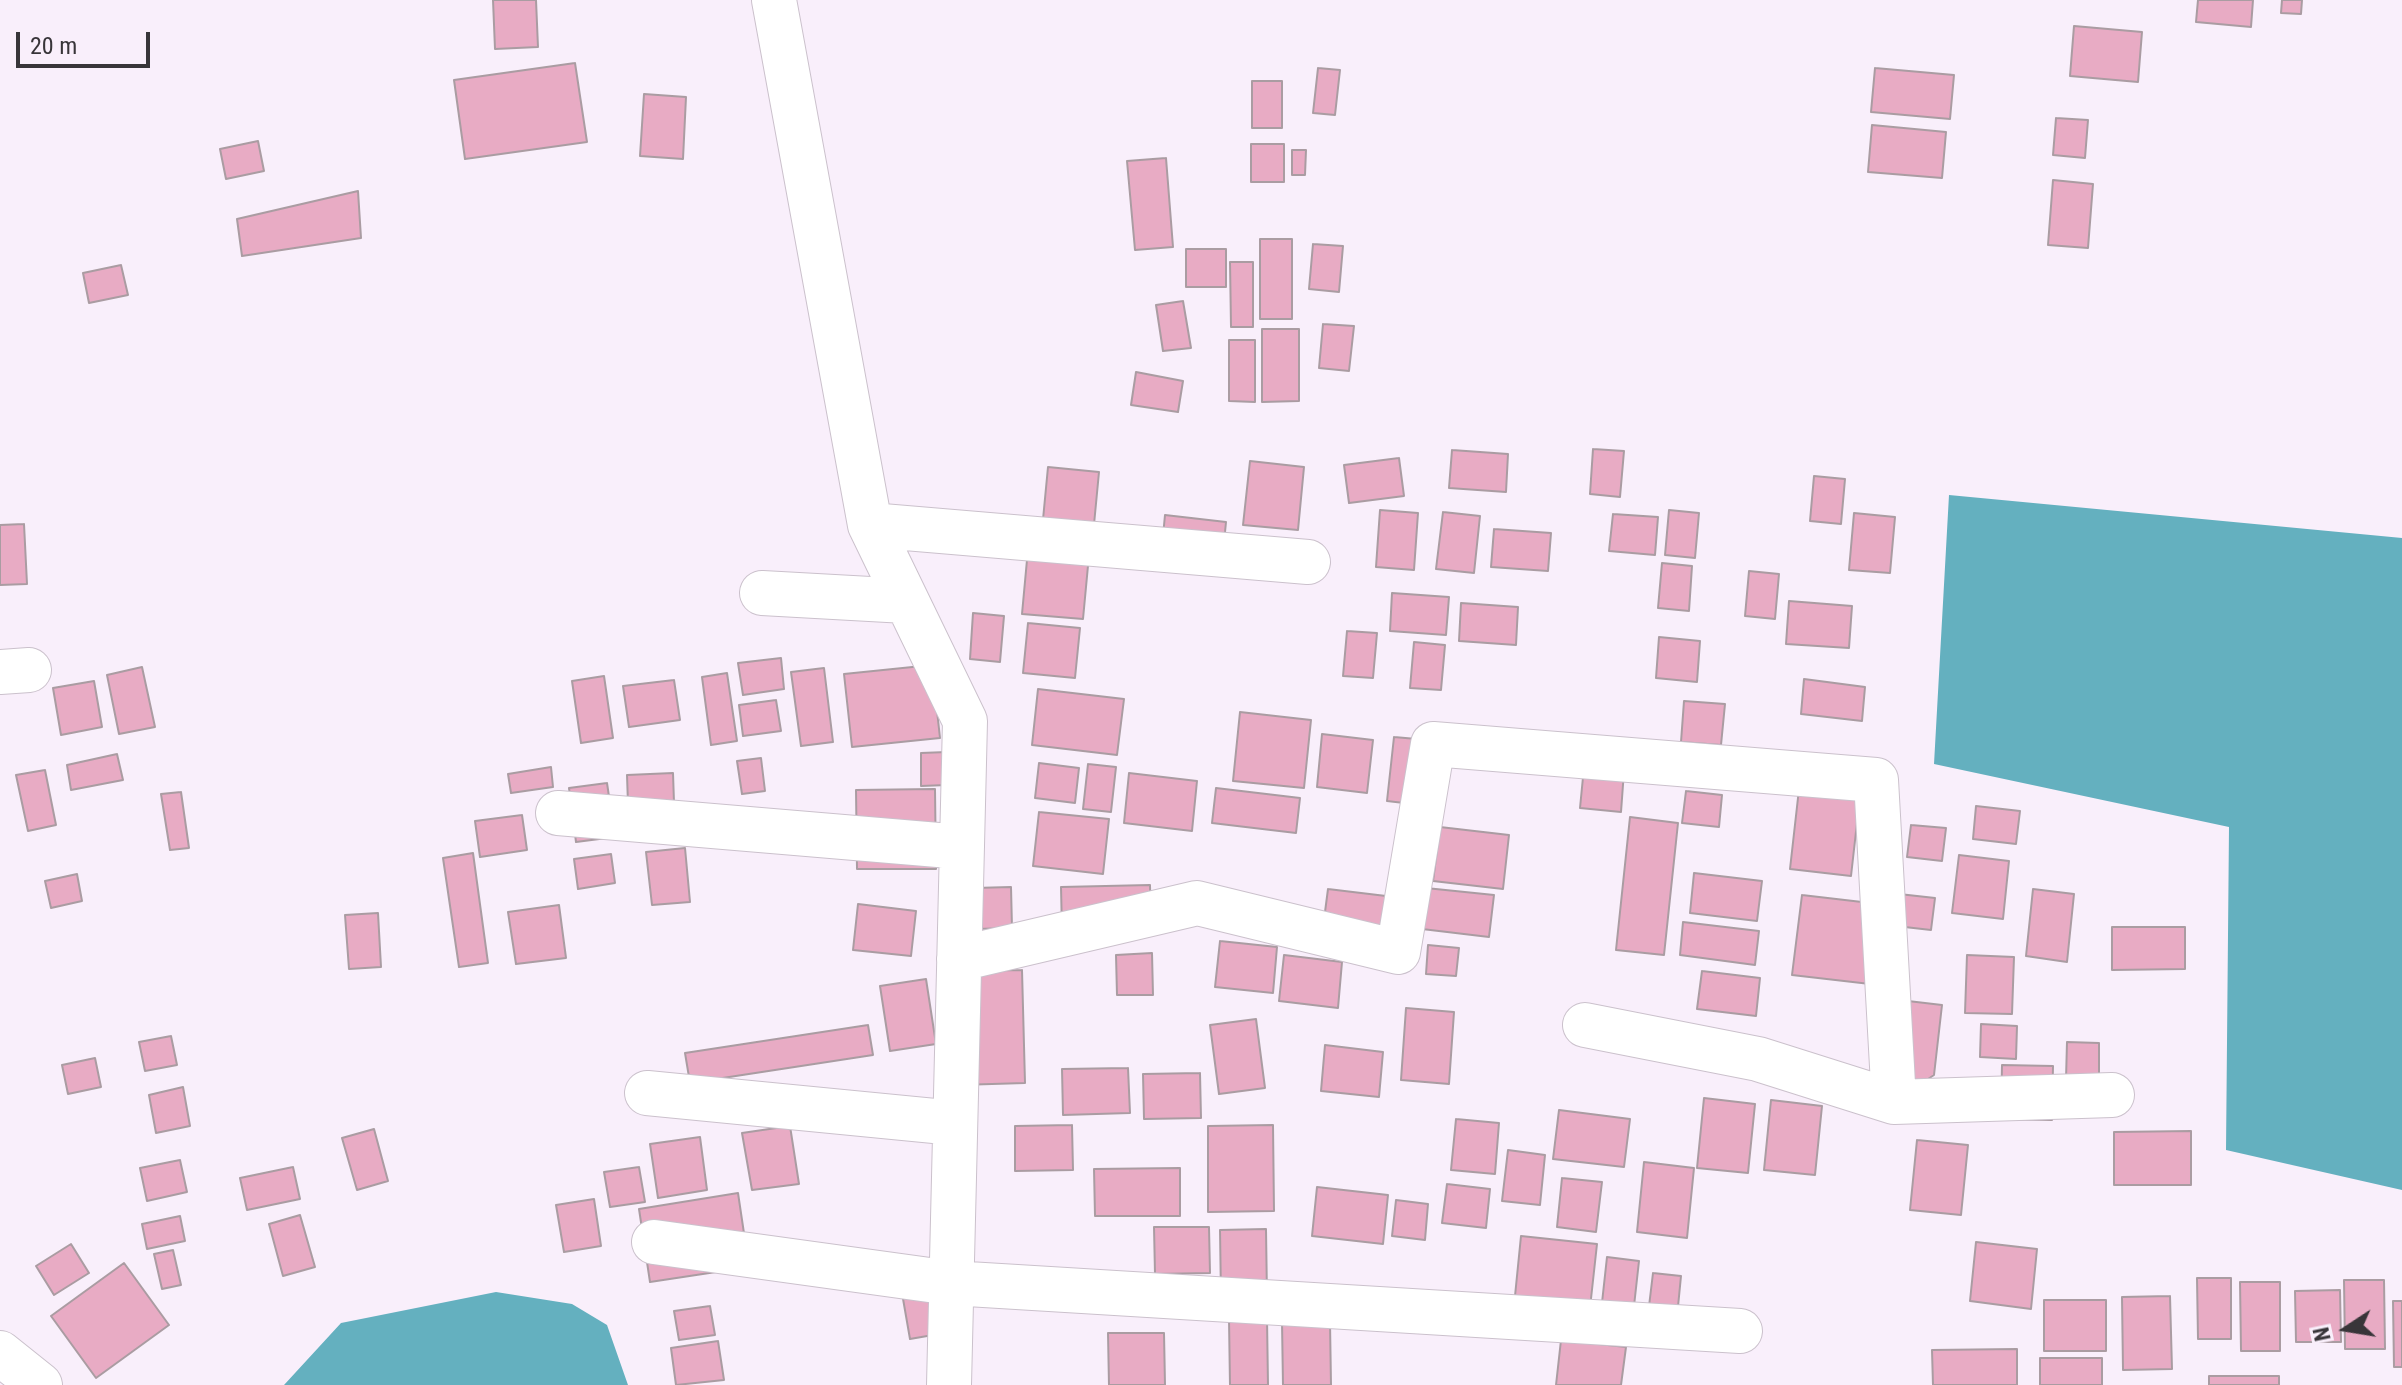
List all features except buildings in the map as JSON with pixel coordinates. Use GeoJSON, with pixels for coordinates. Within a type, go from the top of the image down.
{"type":"FeatureCollection","features":[{"type":"Feature","properties":{"kind":"street"},"geometry":{"type":"LineString","coordinates":[[774,0],[870,525],[965,721],[949,1385]]}},
{"type":"Feature","properties":{"kind":"street"},"geometry":{"type":"LineString","coordinates":[[870,525],[1308,562]]}},
{"type":"Feature","properties":{"kind":"street"},"geometry":{"type":"LineString","coordinates":[[762,593],[906,601]]}},
{"type":"Feature","properties":{"kind":"street"},"geometry":{"type":"LineString","coordinates":[[959,959],[1197,903],[1398,952],[1433,744],[1876,780],[1894,1102]]}},
{"type":"Feature","properties":{"kind":"street"},"geometry":{"type":"LineString","coordinates":[[558,813],[962,847]]}},
{"type":"Feature","properties":{"kind":"street"},"geometry":{"type":"LineString","coordinates":[[1585,1025],[1758,1059],[1894,1102],[2112,1095]]}},
{"type":"Feature","properties":{"kind":"street"},"geometry":{"type":"LineString","coordinates":[[647,1093],[955,1123]]}},
{"type":"Feature","properties":{"kind":"street"},"geometry":{"type":"LineString","coordinates":[[654,1242],[951,1283],[1740,1331]]}},
{"type":"Feature","properties":{"kind":"street"},"geometry":{"type":"LineString","coordinates":[[0,1353],[40,1385]]}},
{"type":"Feature","properties":{"kind":"water"},"geometry":{"type":"Polygon","coordinates":[[[1949,495],[2402,538],[2402,1190],[2226,1150],[2229,827],[1934,764],[1949,495]]]}},
{"type":"Feature","properties":{"kind":"water"},"geometry":{"type":"Polygon","coordinates":[[[496,1292],[572,1304],[607,1325],[628,1385],[284,1385],[341,1323],[496,1292]]]}}]}
